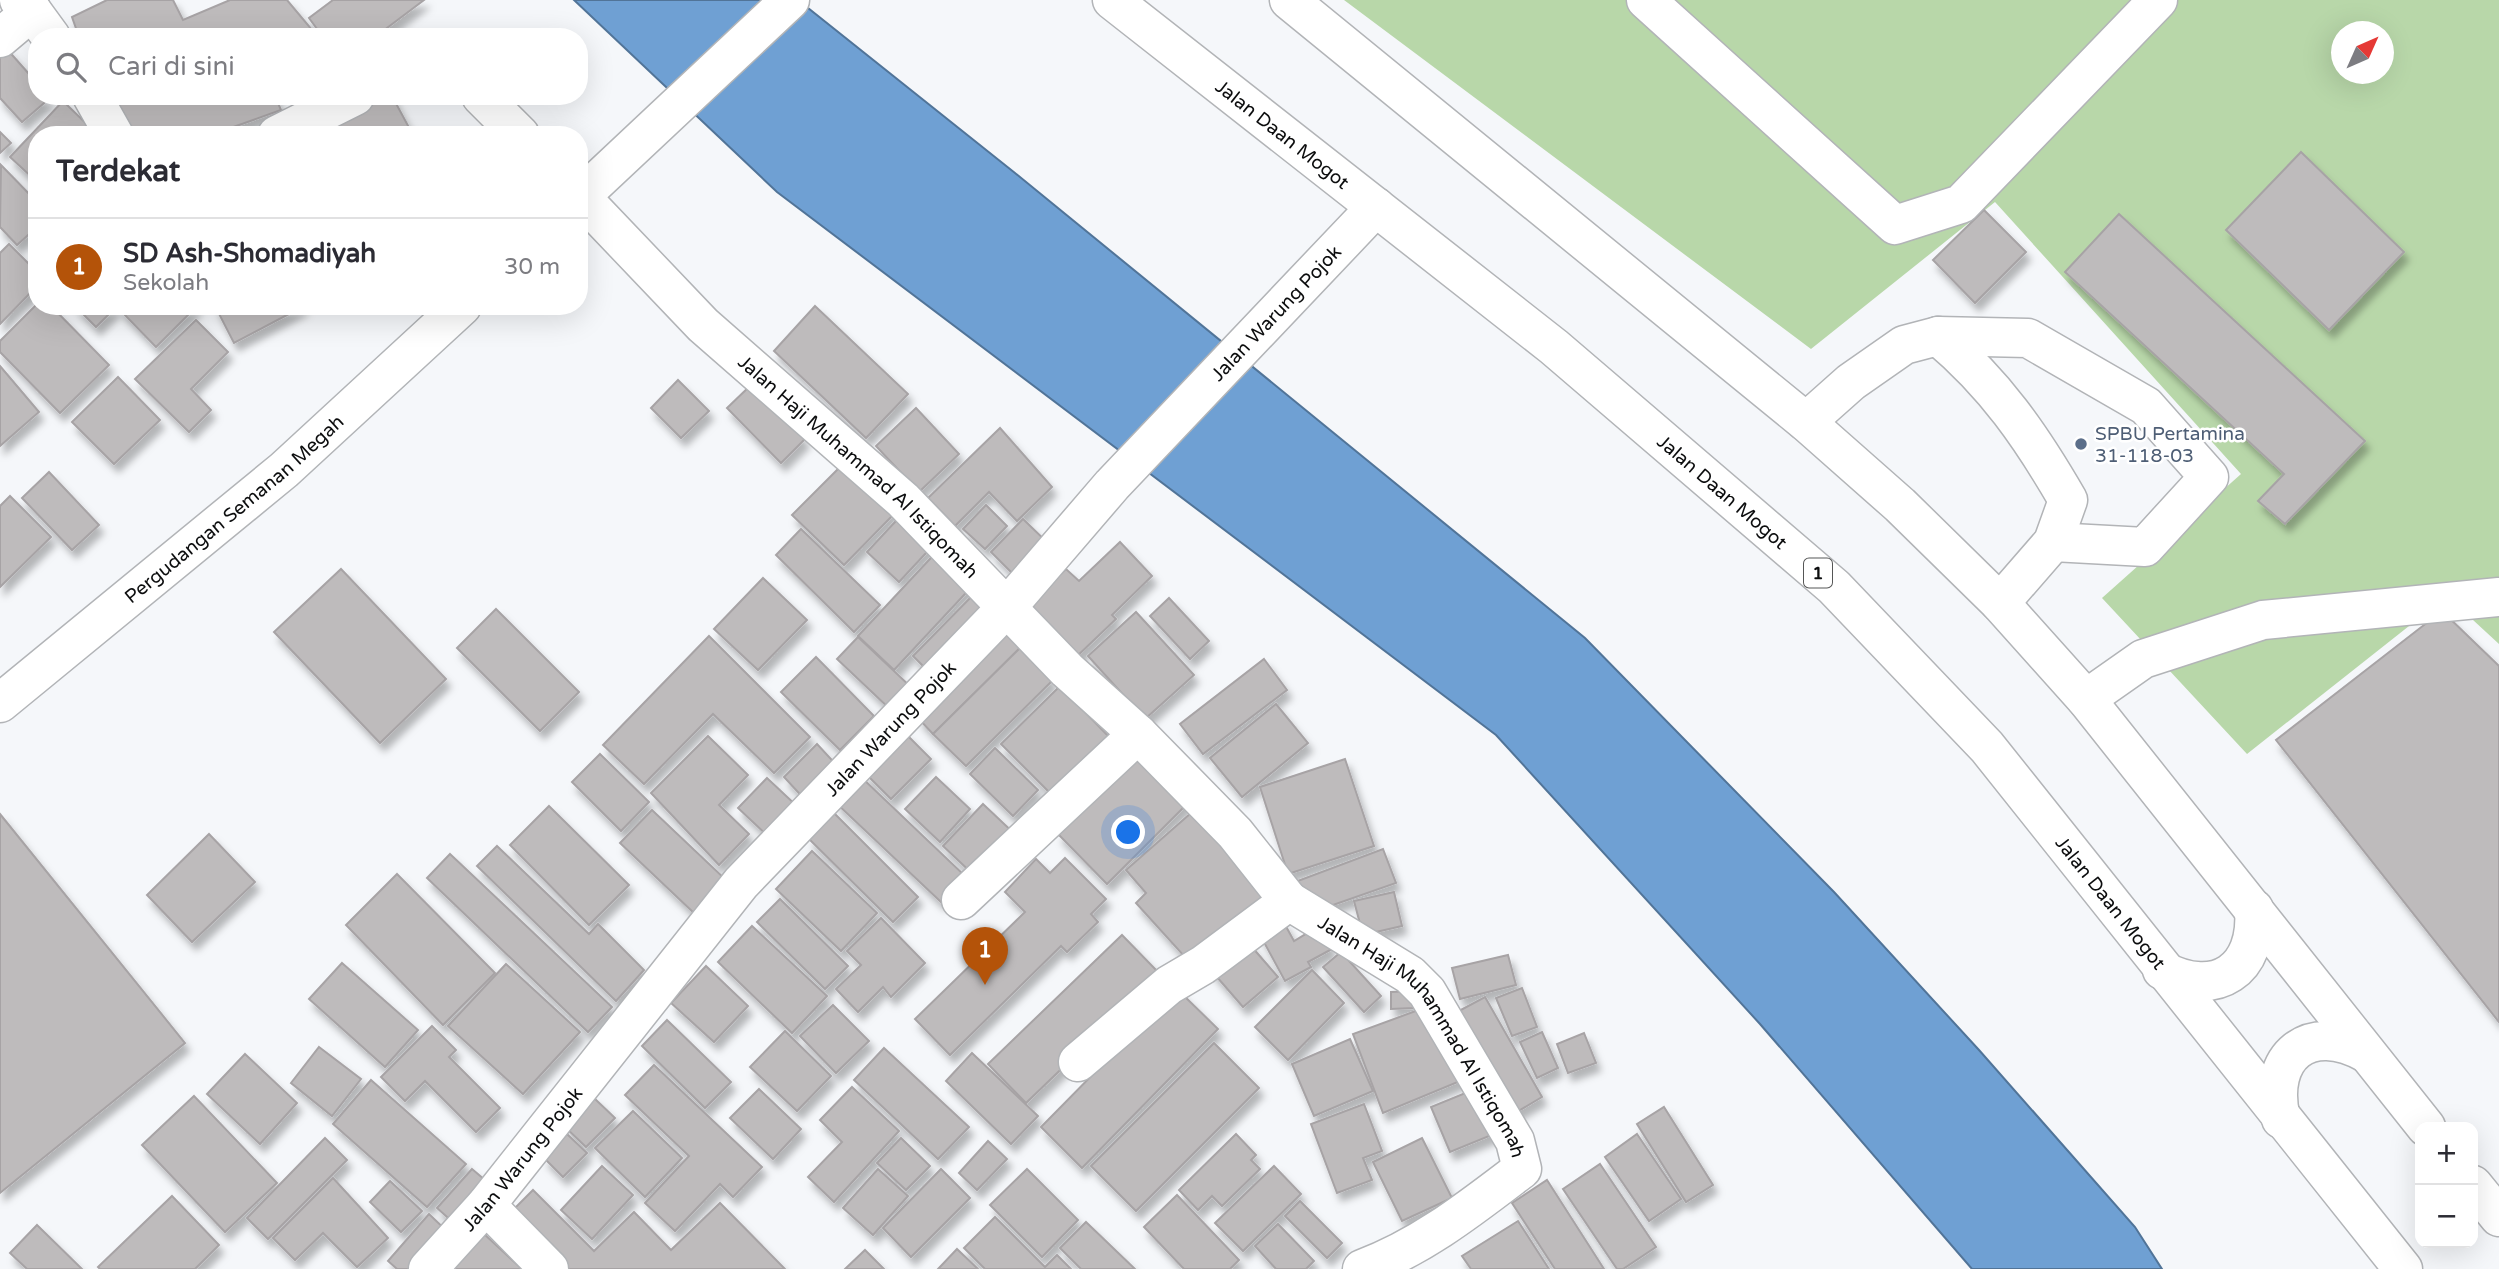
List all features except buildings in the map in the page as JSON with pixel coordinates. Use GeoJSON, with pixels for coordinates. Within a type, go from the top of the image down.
{"type":"FeatureCollection","features":[{"type":"Feature","properties":{"kind":"main road"},"geometry":{"type":"LineString","coordinates":[[588,190],[790,0]]}},
{"type":"Feature","properties":{"kind":"main road","name":"Jalan Daan Mogot"},"geometry":{"type":"LineString","coordinates":[[1112,0],[1554,347],[1834,587],[1987,747],[2162,970],[2403,1269]]}},
{"type":"Feature","properties":{"kind":"main road"},"geometry":{"type":"LineString","coordinates":[[1289,0],[1806,422],[1900,505],[2000,603],[2086,699],[2422,1122]]}},
{"type":"Feature","properties":{"kind":"main road"},"geometry":{"type":"LineString","coordinates":[[1646,0],[1895,225],[1961,204],[2158,0]]}},
{"type":"Feature","properties":{"kind":"main road"},"geometry":{"type":"LineString","coordinates":[[0,38],[34,16]]}},
{"type":"Feature","properties":{"kind":"main road"},"geometry":{"type":"LineString","coordinates":[[97,105],[109,126]]}},
{"type":"Feature","properties":{"kind":"main road"},"geometry":{"type":"LineString","coordinates":[[295,126],[337,105]]}},
{"type":"Feature","properties":{"kind":"main road"},"geometry":{"type":"LineString","coordinates":[[490,105],[511,126]]}},
{"type":"Feature","properties":{"kind":"main road","name":"Jalan Haji Muhammad Al Istiqomah"},"geometry":{"type":"LineString","coordinates":[[588,205],[703,325],[903,499],[1067,670],[1138,734],[1234,833],[1289,901],[1410,975],[1427,992],[1515,1141],[1522,1169],[1451,1223],[1384,1261],[1362,1269]]}},
{"type":"Feature","properties":{"kind":"main road","name":"Jalan Warung Pojok"},"geometry":{"type":"LineString","coordinates":[[428,1269],[486,1205],[741,883],[1008,606],[1112,485],[1376,206]]}},
{"type":"Feature","properties":{"kind":"main road","name":"Pergudangan Semanan Megah"},"geometry":{"type":"LineString","coordinates":[[0,703],[284,470],[452,315]]}},
{"type":"Feature","properties":{"kind":"main road"},"geometry":{"type":"LineString","coordinates":[[1806,422],[1851,382],[1904,345],[1938,336],[2028,338],[2146,406],[2209,477],[2145,547],[2053,542]]}},
{"type":"Feature","properties":{"kind":"main road"},"geometry":{"type":"LineString","coordinates":[[1938,336],[1976,368],[2035,443],[2068,500],[2053,542],[2000,603]]}},
{"type":"Feature","properties":{"kind":"main road"},"geometry":{"type":"LineString","coordinates":[[2086,699],[2143,659],[2263,620],[2499,597]]}},
{"type":"Feature","properties":{"kind":"main road"},"geometry":{"type":"LineString","coordinates":[[961,900],[1138,734]]}},
{"type":"Feature","properties":{"kind":"main road","name":"Jalan Haji Muhammad Al Istiqomah"},"geometry":{"type":"LineString","coordinates":[[1078,1062],[1168,985],[1203,965],[1289,901]]}},
{"type":"Feature","properties":{"kind":"main road"},"geometry":{"type":"LineString","coordinates":[[2162,970],[2183,982],[2208,983],[2231,974],[2247,956],[2256,933],[2254,909]]}},
{"type":"Feature","properties":{"kind":"main road"},"geometry":{"type":"LineString","coordinates":[[2281,1119],[2276,1094],[2278,1082],[2281,1070],[2296,1051],[2319,1041],[2344,1041],[2366,1053]]}},
{"type":"Feature","properties":{"kind":"main road"},"geometry":{"type":"LineString","coordinates":[[2478,1191],[2499,1217]]}},
{"type":"Feature","properties":{"kind":"main road"},"geometry":{"type":"LineString","coordinates":[[486,1205],[550,1269]]}},
{"type":"Feature","properties":{"kind":"green space"},"geometry":{"type":"Polygon","coordinates":[[[1344,0],[2499,0],[2499,644],[2447,596],[2247,754],[2102,598],[2241,474],[1995,202],[1811,349],[1344,0]]]}},
{"type":"Feature","properties":{"kind":"water"},"geometry":{"type":"Polygon","coordinates":[[[574,0],[798,0],[1015,173],[1585,638],[1834,892],[1979,1050],[2135,1227],[2162,1269],[1972,1269],[1760,1024],[1496,735],[777,192],[574,0]]]}},
{"type":"Feature","properties":{"kind":"place","name":"SPBU Pertamina 31-118-03"},"geometry":{"type":"Point","coordinates":[2081,444]}},
{"type":"Feature","properties":{"kind":"place","name":"SD Ash-Shomadiyah"},"geometry":{"type":"Point","coordinates":[985,985]}}]}
